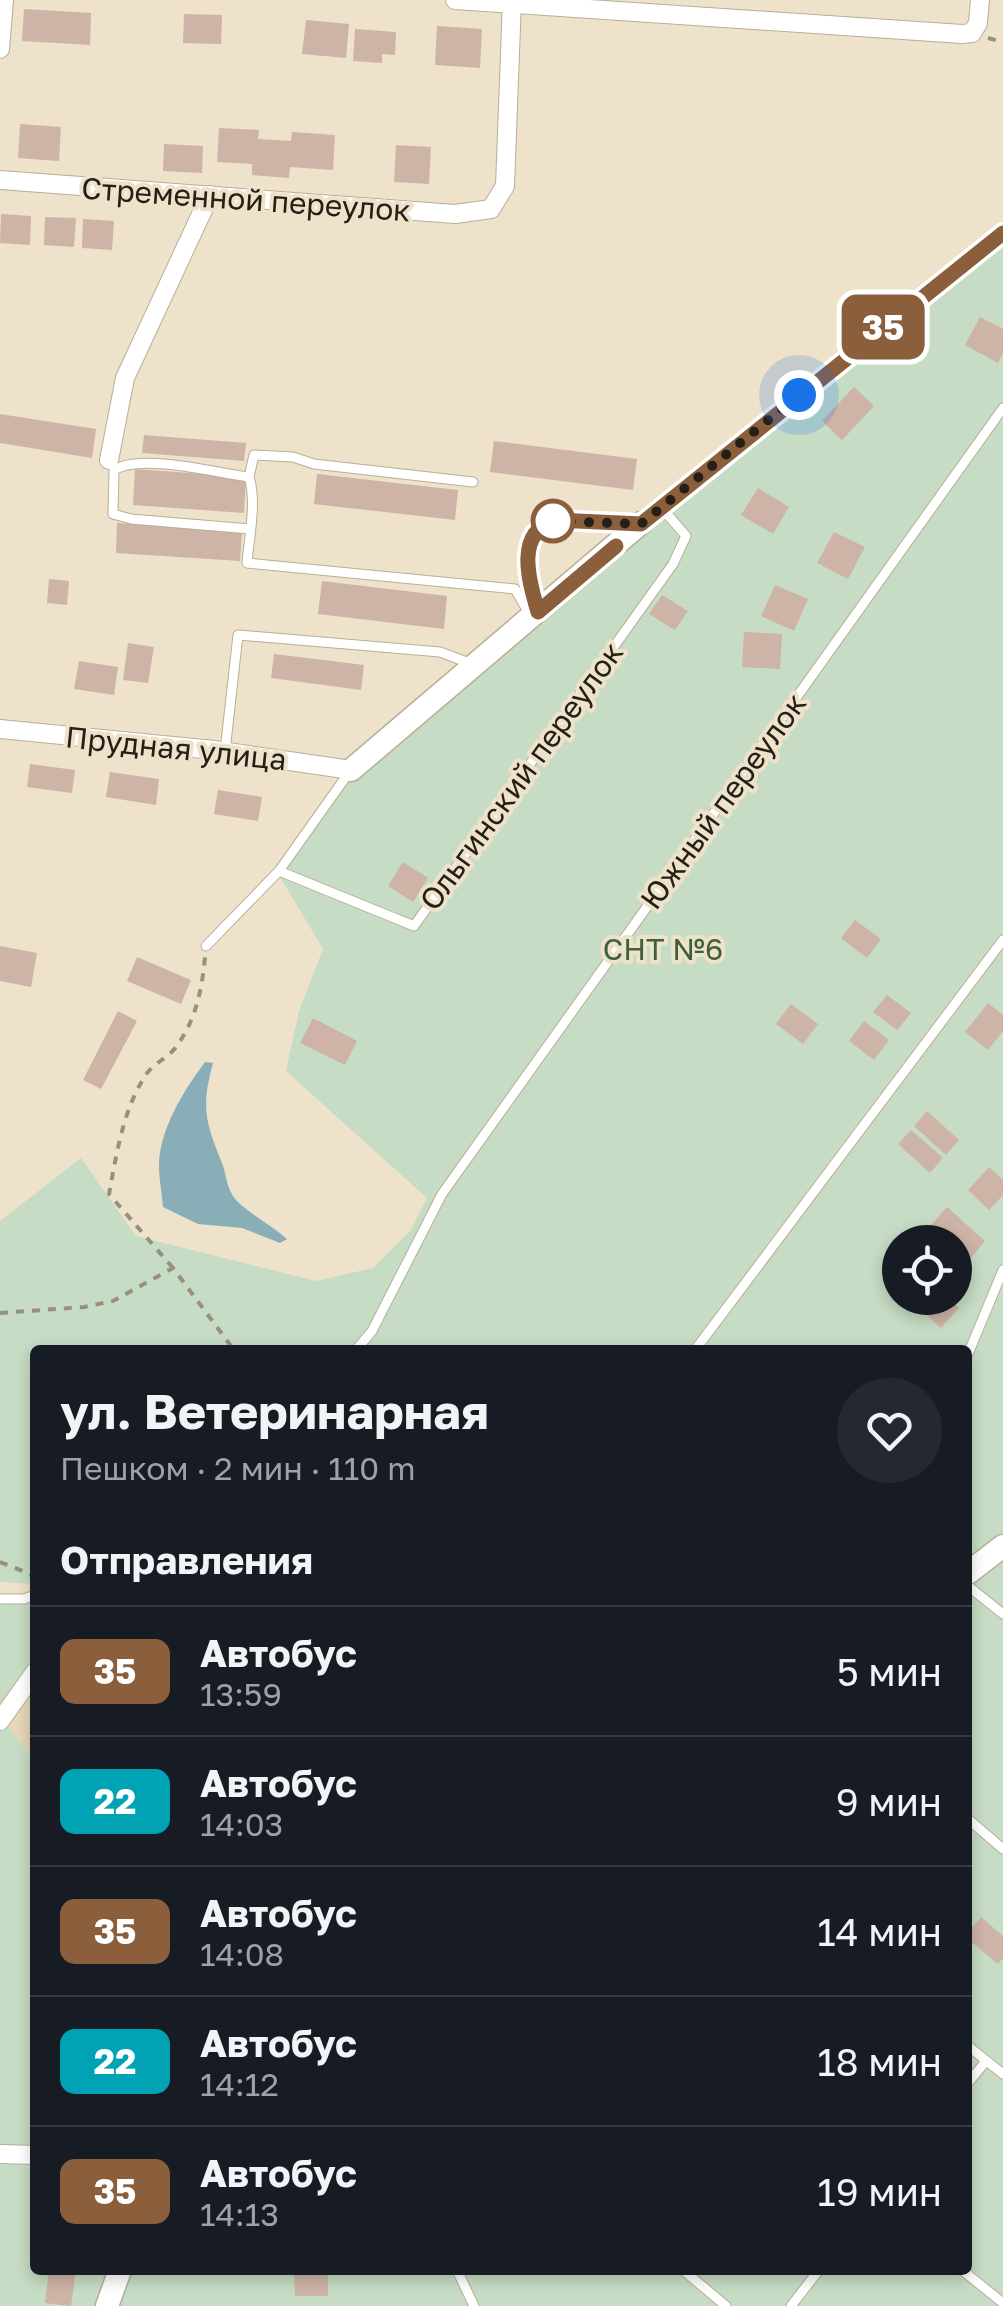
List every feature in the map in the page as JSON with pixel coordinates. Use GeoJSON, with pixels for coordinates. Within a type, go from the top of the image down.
{"type":"FeatureCollection","features":[{"type":"Feature","properties":{"kind":"street"},"geometry":{"type":"LineString","coordinates":[[0,49],[4,0]]}},
{"type":"Feature","properties":{"kind":"street"},"geometry":{"type":"LineString","coordinates":[[455,0],[972,33],[978,23],[980,0]]}},
{"type":"Feature","properties":{"kind":"street","name":"Стременной переулок"},"geometry":{"type":"LineString","coordinates":[[0,180],[456,214],[492,208],[505,186],[512,2]]}},
{"type":"Feature","properties":{"kind":"street"},"geometry":{"type":"LineString","coordinates":[[109,460],[126,378],[210,194]]}},
{"type":"Feature","properties":{"kind":"street"},"geometry":{"type":"LineString","coordinates":[[351,770],[661,507],[1003,233]]}},
{"type":"Feature","properties":{"kind":"street","name":"Прудная улица"},"geometry":{"type":"LineString","coordinates":[[0,729],[225,752],[351,770]]}},
{"type":"Feature","properties":{"kind":"street"},"geometry":{"type":"LineString","coordinates":[[972,1569],[1003,1546]]}},
{"type":"Feature","properties":{"kind":"street"},"geometry":{"type":"LineString","coordinates":[[0,1721],[30,1679]]}},
{"type":"Feature","properties":{"kind":"street"},"geometry":{"type":"LineString","coordinates":[[0,2154],[30,2155]]}},
{"type":"Feature","properties":{"kind":"street"},"geometry":{"type":"LineString","coordinates":[[107,2306],[118,2275]]}},
{"type":"Feature","properties":{"kind":"lane","name":"Южный переулок"},"geometry":{"type":"LineString","coordinates":[[360,1345],[372,1331],[442,1194],[1003,408]]}},
{"type":"Feature","properties":{"kind":"lane"},"geometry":{"type":"LineString","coordinates":[[473,482],[314,464],[293,456],[254,456],[249,477],[253,490],[247,563],[515,589],[534,614]]}},
{"type":"Feature","properties":{"kind":"lane"},"geometry":{"type":"LineString","coordinates":[[249,477],[125,463],[114,470],[111,488],[113,514],[131,519],[250,529]]}},
{"type":"Feature","properties":{"kind":"lane","name":"Ольгинский переулок"},"geometry":{"type":"LineString","coordinates":[[279,871],[414,926],[673,564],[686,536],[661,507]]}},
{"type":"Feature","properties":{"kind":"lane"},"geometry":{"type":"LineString","coordinates":[[534,614],[527,573],[534,532],[556,520],[641,524]]}},
{"type":"Feature","properties":{"kind":"lane"},"geometry":{"type":"LineString","coordinates":[[225,752],[238,635],[440,652],[475,665]]}},
{"type":"Feature","properties":{"kind":"lane"},"geometry":{"type":"LineString","coordinates":[[206,946],[279,871],[351,770]]}},
{"type":"Feature","properties":{"kind":"lane"},"geometry":{"type":"LineString","coordinates":[[700,1345],[1003,940]]}},
{"type":"Feature","properties":{"kind":"lane"},"geometry":{"type":"LineString","coordinates":[[972,1345],[1003,1270]]}},
{"type":"Feature","properties":{"kind":"lane"},"geometry":{"type":"LineString","coordinates":[[990,1299],[1003,1303]]}},
{"type":"Feature","properties":{"kind":"lane"},"geometry":{"type":"LineString","coordinates":[[972,1589],[1003,1614]]}},
{"type":"Feature","properties":{"kind":"lane"},"geometry":{"type":"LineString","coordinates":[[0,1599],[30,1597]]}},
{"type":"Feature","properties":{"kind":"lane"},"geometry":{"type":"LineString","coordinates":[[972,1823],[1003,1849]]}},
{"type":"Feature","properties":{"kind":"lane"},"geometry":{"type":"LineString","coordinates":[[972,2049],[1003,2074]]}},
{"type":"Feature","properties":{"kind":"lane"},"geometry":{"type":"LineString","coordinates":[[972,2078],[986,2060]]}},
{"type":"Feature","properties":{"kind":"lane"},"geometry":{"type":"LineString","coordinates":[[458,2275],[474,2306]]}},
{"type":"Feature","properties":{"kind":"lane"},"geometry":{"type":"LineString","coordinates":[[689,2275],[726,2306]]}},
{"type":"Feature","properties":{"kind":"lane"},"geometry":{"type":"LineString","coordinates":[[791,2306],[815,2275]]}},
{"type":"Feature","properties":{"kind":"lane"},"geometry":{"type":"LineString","coordinates":[[968,2275],[1003,2304]]}},
{"type":"Feature","properties":{"kind":"path"},"geometry":{"type":"LineString","coordinates":[[206,946],[202,989],[192,1020],[175,1050],[149,1070],[128,1108],[109,1194],[173,1268],[230,1345]]}},
{"type":"Feature","properties":{"kind":"path"},"geometry":{"type":"LineString","coordinates":[[0,1313],[26,1314],[113,1300],[173,1268]]}},
{"type":"Feature","properties":{"kind":"path"},"geometry":{"type":"LineString","coordinates":[[0,1562],[30,1574]]}},
{"type":"Feature","properties":{"kind":"shaded area"},"geometry":{"type":"Polygon","coordinates":[[[30,1685],[30,1755],[8,1726],[30,1685]]]}},
{"type":"Feature","properties":{"kind":"green space","name":"СНТ №6"},"geometry":{"type":"Polygon","coordinates":[[[1003,243],[1003,1550],[972,1575],[972,1345],[30,1345],[30,1584],[0,1582],[0,1221],[81,1158],[136,1236],[316,1281],[373,1268],[411,1230],[427,1198],[286,1071],[299,1011],[323,949],[280,877],[349,765],[1003,243]]]}},
{"type":"Feature","properties":{"kind":"green space"},"geometry":{"type":"Polygon","coordinates":[[[1003,1554],[1003,2306],[0,2306],[0,1599],[30,1600],[30,1685],[8,1726],[30,1755],[30,2275],[972,2275],[972,1578],[1003,1554]]]}},
{"type":"Feature","properties":{"kind":"water"},"geometry":{"type":"Polygon","coordinates":[[[205,1062],[213,1063],[206,1103],[209,1125],[230,1191],[236,1200],[287,1239],[280,1243],[242,1228],[198,1224],[163,1207],[159,1166],[163,1138],[181,1098],[205,1062]]]}},
{"type":"Feature","properties":{"kind":"building"},"geometry":{"type":"Polygon","coordinates":[[[24,9],[91,13],[90,45],[22,41],[24,9]]]}},
{"type":"Feature","properties":{"kind":"building"},"geometry":{"type":"Polygon","coordinates":[[[184,14],[222,15],[221,44],[183,43],[184,14]]]}},
{"type":"Feature","properties":{"kind":"building"},"geometry":{"type":"Polygon","coordinates":[[[306,20],[349,24],[346,58],[302,54],[306,20]]]}},
{"type":"Feature","properties":{"kind":"building"},"geometry":{"type":"Polygon","coordinates":[[[437,26],[482,29],[480,68],[435,65],[437,26]]]}},
{"type":"Feature","properties":{"kind":"building"},"geometry":{"type":"Polygon","coordinates":[[[355,29],[396,32],[395,55],[382,54],[382,63],[353,61],[355,29]]]}},
{"type":"Feature","properties":{"kind":"building"},"geometry":{"type":"Polygon","coordinates":[[[20,124],[61,127],[59,161],[18,158],[20,124]]]}},
{"type":"Feature","properties":{"kind":"building"},"geometry":{"type":"Polygon","coordinates":[[[219,128],[259,130],[258,139],[291,141],[292,132],[335,135],[333,170],[290,167],[289,178],[252,175],[252,164],[217,162],[219,128]]]}},
{"type":"Feature","properties":{"kind":"building"},"geometry":{"type":"Polygon","coordinates":[[[164,144],[203,146],[202,173],[163,171],[164,144]]]}},
{"type":"Feature","properties":{"kind":"building"},"geometry":{"type":"Polygon","coordinates":[[[396,145],[431,147],[429,184],[394,182],[396,145]]]}},
{"type":"Feature","properties":{"kind":"building"},"geometry":{"type":"Polygon","coordinates":[[[1,214],[31,216],[30,245],[0,243],[1,214]]]}},
{"type":"Feature","properties":{"kind":"building"},"geometry":{"type":"Polygon","coordinates":[[[45,217],[76,218],[74,247],[44,245],[45,217]]]}},
{"type":"Feature","properties":{"kind":"building"},"geometry":{"type":"Polygon","coordinates":[[[83,219],[114,221],[112,250],[82,248],[83,219]]]}},
{"type":"Feature","properties":{"kind":"building"},"geometry":{"type":"Polygon","coordinates":[[[980,317],[1003,329],[1003,353],[998,363],[965,345],[980,317]]]}},
{"type":"Feature","properties":{"kind":"building"},"geometry":{"type":"Polygon","coordinates":[[[854,387],[874,406],[842,440],[822,421],[854,387]]]}},
{"type":"Feature","properties":{"kind":"building"},"geometry":{"type":"Polygon","coordinates":[[[0,414],[96,429],[92,458],[0,443],[0,414]]]}},
{"type":"Feature","properties":{"kind":"building"},"geometry":{"type":"Polygon","coordinates":[[[144,435],[246,443],[244,461],[142,453],[144,435]]]}},
{"type":"Feature","properties":{"kind":"building"},"geometry":{"type":"Polygon","coordinates":[[[494,441],[637,459],[633,490],[490,472],[494,441]]]}},
{"type":"Feature","properties":{"kind":"building"},"geometry":{"type":"Polygon","coordinates":[[[135,469],[246,477],[244,513],[133,505],[135,469]]]}},
{"type":"Feature","properties":{"kind":"building"},"geometry":{"type":"Polygon","coordinates":[[[317,474],[458,490],[455,520],[314,504],[317,474]]]}},
{"type":"Feature","properties":{"kind":"building"},"geometry":{"type":"Polygon","coordinates":[[[758,488],[789,507],[773,534],[741,515],[758,488]]]}},
{"type":"Feature","properties":{"kind":"building"},"geometry":{"type":"Polygon","coordinates":[[[117,523],[242,531],[240,561],[116,553],[117,523]]]}},
{"type":"Feature","properties":{"kind":"building"},"geometry":{"type":"Polygon","coordinates":[[[834,532],[865,547],[848,579],[817,563],[834,532]]]}},
{"type":"Feature","properties":{"kind":"building"},"geometry":{"type":"Polygon","coordinates":[[[49,579],[69,581],[67,605],[47,603],[49,579]]]}},
{"type":"Feature","properties":{"kind":"building"},"geometry":{"type":"Polygon","coordinates":[[[322,581],[447,596],[444,629],[318,614],[322,581]]]}},
{"type":"Feature","properties":{"kind":"building"},"geometry":{"type":"Polygon","coordinates":[[[775,585],[808,599],[794,631],[761,616],[775,585]]]}},
{"type":"Feature","properties":{"kind":"building"},"geometry":{"type":"Polygon","coordinates":[[[662,595],[688,611],[675,630],[649,614],[662,595]]]}},
{"type":"Feature","properties":{"kind":"building"},"geometry":{"type":"Polygon","coordinates":[[[744,632],[782,634],[780,669],[742,667],[744,632]]]}},
{"type":"Feature","properties":{"kind":"building"},"geometry":{"type":"Polygon","coordinates":[[[128,643],[154,647],[148,683],[123,680],[128,643]]]}},
{"type":"Feature","properties":{"kind":"building"},"geometry":{"type":"Polygon","coordinates":[[[274,654],[364,665],[361,690],[271,678],[274,654]]]}},
{"type":"Feature","properties":{"kind":"building"},"geometry":{"type":"Polygon","coordinates":[[[79,661],[118,667],[114,695],[74,689],[79,661]]]}},
{"type":"Feature","properties":{"kind":"building"},"geometry":{"type":"Polygon","coordinates":[[[30,764],[75,770],[72,793],[27,787],[30,764]]]}},
{"type":"Feature","properties":{"kind":"building"},"geometry":{"type":"Polygon","coordinates":[[[110,772],[159,779],[156,805],[106,797],[110,772]]]}},
{"type":"Feature","properties":{"kind":"building"},"geometry":{"type":"Polygon","coordinates":[[[218,790],[262,797],[258,821],[214,814],[218,790]]]}},
{"type":"Feature","properties":{"kind":"building"},"geometry":{"type":"Polygon","coordinates":[[[403,862],[428,878],[413,902],[388,886],[403,862]]]}},
{"type":"Feature","properties":{"kind":"building"},"geometry":{"type":"Polygon","coordinates":[[[855,920],[881,939],[867,958],[841,938],[855,920]]]}},
{"type":"Feature","properties":{"kind":"building"},"geometry":{"type":"Polygon","coordinates":[[[0,946],[37,953],[31,987],[0,981],[0,946]]]}},
{"type":"Feature","properties":{"kind":"building"},"geometry":{"type":"Polygon","coordinates":[[[137,957],[191,980],[181,1004],[127,981],[137,957]]]}},
{"type":"Feature","properties":{"kind":"building"},"geometry":{"type":"Polygon","coordinates":[[[887,995],[911,1013],[897,1030],[873,1012],[887,995]]]}},
{"type":"Feature","properties":{"kind":"building"},"geometry":{"type":"Polygon","coordinates":[[[988,1003],[1003,1015],[1003,1031],[988,1050],[965,1032],[988,1003]]]}},
{"type":"Feature","properties":{"kind":"building"},"geometry":{"type":"Polygon","coordinates":[[[791,1004],[818,1024],[803,1044],[776,1024],[791,1004]]]}},
{"type":"Feature","properties":{"kind":"building"},"geometry":{"type":"Polygon","coordinates":[[[118,1011],[137,1021],[101,1089],[83,1080],[118,1011]]]}},
{"type":"Feature","properties":{"kind":"building"},"geometry":{"type":"Polygon","coordinates":[[[313,1018],[357,1041],[345,1065],[300,1043],[313,1018]]]}},
{"type":"Feature","properties":{"kind":"building"},"geometry":{"type":"Polygon","coordinates":[[[864,1021],[889,1040],[874,1060],[849,1041],[864,1021]]]}},
{"type":"Feature","properties":{"kind":"building"},"geometry":{"type":"Polygon","coordinates":[[[927,1111],[959,1140],[946,1155],[914,1126],[927,1111]]]}},
{"type":"Feature","properties":{"kind":"building"},"geometry":{"type":"Polygon","coordinates":[[[911,1130],[943,1158],[930,1173],[898,1144],[911,1130]]]}},
{"type":"Feature","properties":{"kind":"building"},"geometry":{"type":"Polygon","coordinates":[[[989,1167],[1003,1180],[1003,1195],[989,1210],[968,1190],[989,1167]]]}},
{"type":"Feature","properties":{"kind":"building"},"geometry":{"type":"Polygon","coordinates":[[[947,1207],[967,1225],[931,1225],[947,1207]]]}},
{"type":"Feature","properties":{"kind":"building"},"geometry":{"type":"Polygon","coordinates":[[[972,1229],[985,1241],[972,1257],[972,1229]]]}},
{"type":"Feature","properties":{"kind":"building"},"geometry":{"type":"Polygon","coordinates":[[[926,1315],[953,1315],[941,1328],[926,1315]]]}},
{"type":"Feature","properties":{"kind":"building"},"geometry":{"type":"Polygon","coordinates":[[[981,1917],[1003,1936],[1003,1958],[998,1964],[972,1942],[972,1927],[981,1917]]]}},
{"type":"Feature","properties":{"kind":"building"},"geometry":{"type":"Polygon","coordinates":[[[48,2275],[75,2275],[71,2306],[45,2303],[48,2275]]]}},
{"type":"Feature","properties":{"kind":"building"},"geometry":{"type":"Polygon","coordinates":[[[294,2275],[328,2275],[328,2296],[295,2296],[294,2275]]]}},
{"type":"Feature","properties":{"kind":"bus line","name":"35"},"geometry":{"type":"LineString","coordinates":[[616,546],[538,612],[527,573],[534,532],[556,520],[641,524],[1003,233]]}},
{"type":"Feature","properties":{"kind":"route"},"geometry":{"type":"LineString","coordinates":[[553,521],[641,524],[799,395]]}}]}
